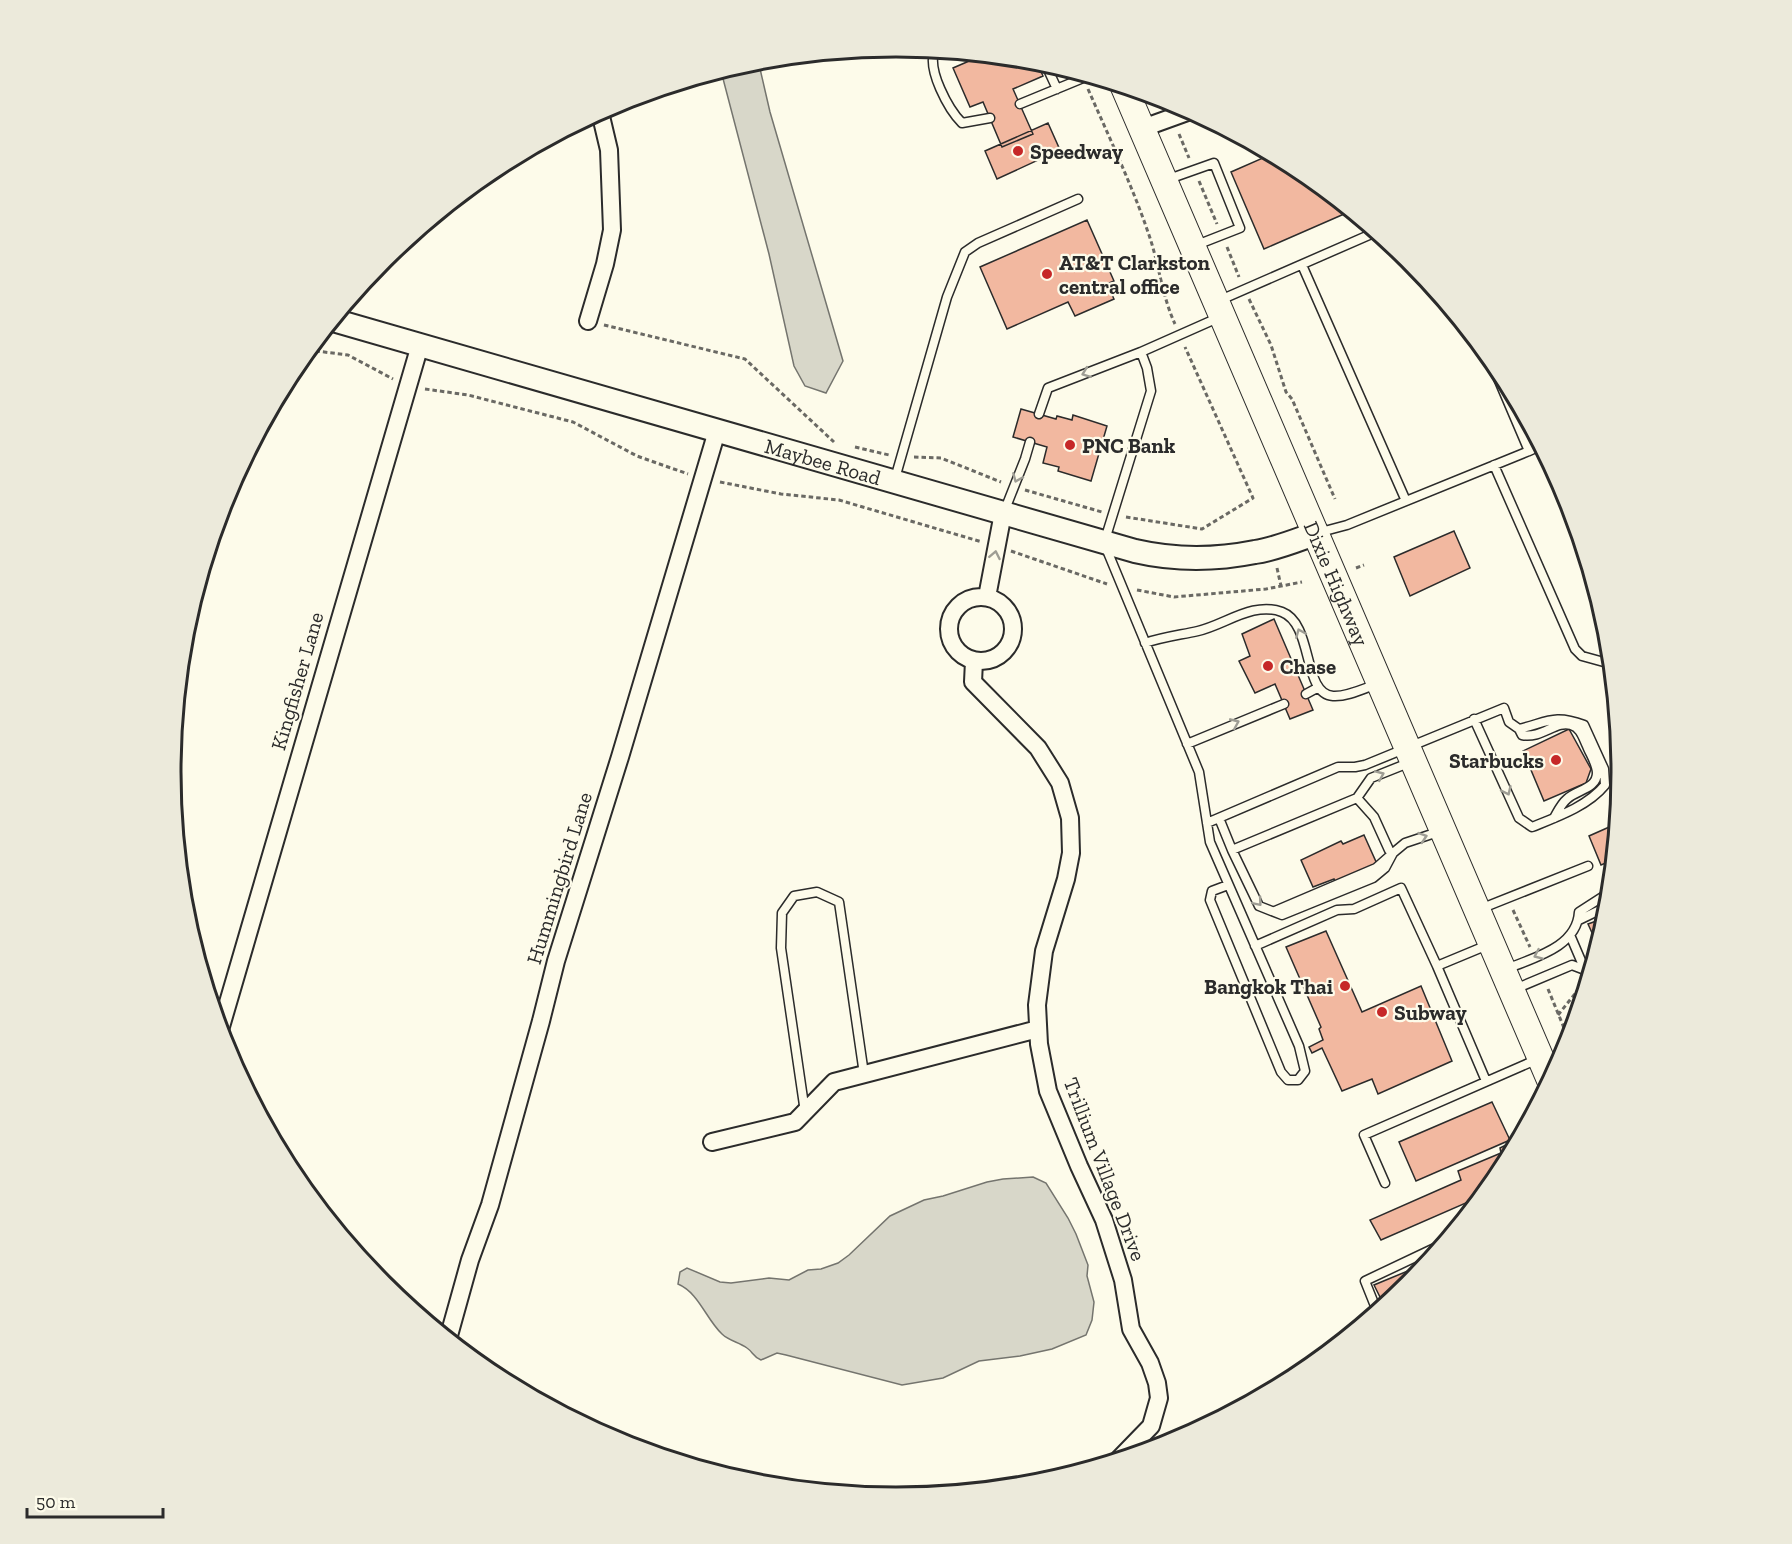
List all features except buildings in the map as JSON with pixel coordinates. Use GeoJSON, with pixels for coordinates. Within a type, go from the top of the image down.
{"type":"FeatureCollection","features":[{"type":"Feature","properties":{"kind":"main road","name":"Dixie Highway"},"geometry":{"type":"LineString","coordinates":[[1128,96],[1546,1069]]}},
{"type":"Feature","properties":{"kind":"main road","name":"Maybee Road"},"geometry":{"type":"LineString","coordinates":[[341,322],[1104,543],[1161,557],[1221,558],[1257,552],[1317,533]]}},
{"type":"Feature","properties":{"kind":"street"},"geometry":{"type":"LineString","coordinates":[[1143,128],[1178,115]]}},
{"type":"Feature","properties":{"kind":"street"},"geometry":{"type":"LineString","coordinates":[[588,321],[612,230],[609,150],[602,121]]}},
{"type":"Feature","properties":{"kind":"street","name":"Kingfisher Lane"},"geometry":{"type":"LineString","coordinates":[[224,1016],[420,345]]}},
{"type":"Feature","properties":{"kind":"street","name":"Hummingbird Lane"},"geometry":{"type":"LineString","coordinates":[[450,1330],[470,1260],[490,1205],[556,961],[620,757],[717,431]]}},
{"type":"Feature","properties":{"kind":"street"},"geometry":{"type":"LineString","coordinates":[[987,597],[1003,513]]}},
{"type":"Feature","properties":{"kind":"street"},"geometry":{"type":"LineString","coordinates":[[974,597],[987,597],[999,602],[1007,611],[1012,623],[1012,635],[1007,647],[999,656],[987,661],[974,661],[962,656],[954,647],[949,635],[949,622],[954,611],[963,602],[974,597]]}},
{"type":"Feature","properties":{"kind":"street","name":"Trillium Village Drive"},"geometry":{"type":"LineString","coordinates":[[974,661],[974,682],[1038,748],[1060,783],[1070,818],[1071,853],[1066,879],[1044,951],[1037,1005],[1038,1029],[1048,1091],[1104,1220],[1123,1280],[1131,1329],[1157,1383],[1159,1398],[1146,1442]]}},
{"type":"Feature","properties":{"kind":"street"},"geometry":{"type":"LineString","coordinates":[[712,1142],[795,1122],[834,1082],[1038,1029]]}},
{"type":"Feature","properties":{"kind":"lane"},"geometry":{"type":"LineString","coordinates":[[933,59],[932,69],[953,114],[962,123],[990,118]]}},
{"type":"Feature","properties":{"kind":"lane"},"geometry":{"type":"LineString","coordinates":[[1050,74],[1057,89]]}},
{"type":"Feature","properties":{"kind":"lane"},"geometry":{"type":"LineString","coordinates":[[1020,104],[1078,80]]}},
{"type":"Feature","properties":{"kind":"lane"},"geometry":{"type":"LineString","coordinates":[[1165,180],[1214,163],[1240,228],[1194,246]]}},
{"type":"Feature","properties":{"kind":"lane"},"geometry":{"type":"LineString","coordinates":[[894,482],[947,297],[966,252],[978,243],[1078,199]]}},
{"type":"Feature","properties":{"kind":"lane"},"geometry":{"type":"LineString","coordinates":[[1039,414],[1048,388],[1180,335],[1246,290],[1368,235]]}},
{"type":"Feature","properties":{"kind":"lane"},"geometry":{"type":"LineString","coordinates":[[1302,265],[1406,501]]}},
{"type":"Feature","properties":{"kind":"lane"},"geometry":{"type":"LineString","coordinates":[[1141,352],[1147,368],[1151,391],[1104,543],[1198,772],[1210,842],[1299,1046],[1305,1071],[1298,1080],[1288,1080],[1281,1072],[1210,900],[1212,891],[1228,885]]}},
{"type":"Feature","properties":{"kind":"lane"},"geometry":{"type":"LineString","coordinates":[[1510,407],[1529,451]]}},
{"type":"Feature","properties":{"kind":"lane"},"geometry":{"type":"LineString","coordinates":[[1003,513],[1026,459],[1030,442]]}},
{"type":"Feature","properties":{"kind":"lane"},"geometry":{"type":"LineString","coordinates":[[1317,533],[1347,525],[1533,449]]}},
{"type":"Feature","properties":{"kind":"lane"},"geometry":{"type":"LineString","coordinates":[[1494,465],[1575,649],[1582,656],[1602,662]]}},
{"type":"Feature","properties":{"kind":"lane"},"geometry":{"type":"LineString","coordinates":[[1145,643],[1200,630],[1237,615],[1271,609],[1284,612],[1296,623],[1317,688],[1326,695],[1336,697],[1380,682]]}},
{"type":"Feature","properties":{"kind":"lane"},"geometry":{"type":"LineString","coordinates":[[1306,694],[1317,688]]}},
{"type":"Feature","properties":{"kind":"lane"},"geometry":{"type":"LineString","coordinates":[[1187,744],[1284,704]]}},
{"type":"Feature","properties":{"kind":"lane"},"geometry":{"type":"LineString","coordinates":[[1232,850],[1357,798],[1371,778],[1410,754],[1474,719],[1504,708],[1509,722],[1519,729],[1551,718],[1568,719],[1584,725],[1604,769],[1605,785],[1596,796],[1554,819],[1532,827],[1520,818],[1474,719]]}},
{"type":"Feature","properties":{"kind":"lane"},"geometry":{"type":"LineString","coordinates":[[1207,823],[1338,767],[1355,767],[1410,754]]}},
{"type":"Feature","properties":{"kind":"lane"},"geometry":{"type":"LineString","coordinates":[[1357,798],[1374,817],[1389,850],[1393,853]]}},
{"type":"Feature","properties":{"kind":"lane"},"geometry":{"type":"LineString","coordinates":[[1219,818],[1258,906],[1282,915],[1373,878],[1385,868],[1393,853],[1405,843],[1443,830]]}},
{"type":"Feature","properties":{"kind":"lane"},"geometry":{"type":"LineString","coordinates":[[1477,910],[1588,866]]}},
{"type":"Feature","properties":{"kind":"lane"},"geometry":{"type":"LineString","coordinates":[[1255,946],[1337,910],[1354,909],[1401,888],[1486,1081]]}},
{"type":"Feature","properties":{"kind":"lane"},"geometry":{"type":"LineString","coordinates":[[805,1113],[781,948],[782,913],[794,896],[817,892],[839,902],[864,1074]]}},
{"type":"Feature","properties":{"kind":"lane"},"geometry":{"type":"LineString","coordinates":[[1508,980],[1563,944],[1579,920],[1579,912],[1599,899]]}},
{"type":"Feature","properties":{"kind":"lane"},"geometry":{"type":"LineString","coordinates":[[1579,920],[1597,911]]}},
{"type":"Feature","properties":{"kind":"lane"},"geometry":{"type":"LineString","coordinates":[[1570,935],[1584,966]]}},
{"type":"Feature","properties":{"kind":"lane"},"geometry":{"type":"LineString","coordinates":[[1437,966],[1491,943]]}},
{"type":"Feature","properties":{"kind":"lane"},"geometry":{"type":"LineString","coordinates":[[1508,980],[1572,965],[1583,971]]}},
{"type":"Feature","properties":{"kind":"lane"},"geometry":{"type":"LineString","coordinates":[[1385,1183],[1364,1135],[1486,1081],[1546,1069]]}},
{"type":"Feature","properties":{"kind":"lane"},"geometry":{"type":"LineString","coordinates":[[1374,1304],[1365,1281],[1425,1252]]}},
{"type":"Feature","properties":{"kind":"path"},"geometry":{"type":"LineString","coordinates":[[1089,83],[1145,222],[1166,297],[1180,335],[1253,498]]}},
{"type":"Feature","properties":{"kind":"path"},"geometry":{"type":"LineString","coordinates":[[1172,117],[1271,345],[1286,392],[1292,399],[1335,499]]}},
{"type":"Feature","properties":{"kind":"path"},"geometry":{"type":"LineString","coordinates":[[318,351],[348,355],[408,386],[468,395],[573,422],[637,456],[702,479],[781,494],[839,500],[997,547],[1099,582],[1174,597],[1302,582]]}},
{"type":"Feature","properties":{"kind":"path"},"geometry":{"type":"LineString","coordinates":[[1356,568],[1364,565]]}},
{"type":"Feature","properties":{"kind":"path"},"geometry":{"type":"LineString","coordinates":[[1276,568],[1281,586]]}},
{"type":"Feature","properties":{"kind":"path"},"geometry":{"type":"LineString","coordinates":[[1558,1014],[1576,992]]}},
{"type":"Feature","properties":{"kind":"shaded area"},"geometry":{"type":"Polygon","coordinates":[[[760,70],[770,112],[843,361],[826,393],[805,386],[794,366],[769,254],[723,78],[760,70]]]}},
{"type":"Feature","properties":{"kind":"shaded area"},"geometry":{"type":"Polygon","coordinates":[[[1033,1177],[1046,1183],[1076,1234],[1088,1265],[1087,1276],[1094,1302],[1092,1320],[1086,1335],[1052,1349],[979,1361],[943,1378],[902,1385],[777,1353],[761,1360],[741,1344],[722,1334],[697,1300],[678,1284],[680,1272],[687,1268],[720,1282],[731,1283],[769,1278],[789,1280],[808,1270],[821,1269],[838,1263],[890,1216],[924,1200],[987,1182],[1033,1177]]]}},
{"type":"Feature","properties":{"kind":"place","name":"Speedway"},"geometry":{"type":"Point","coordinates":[1018,151]}},
{"type":"Feature","properties":{"kind":"place","name":"AT&T Clarkston central office"},"geometry":{"type":"Point","coordinates":[1047,274]}},
{"type":"Feature","properties":{"kind":"place","name":"PNC Bank"},"geometry":{"type":"Point","coordinates":[1070,445]}},
{"type":"Feature","properties":{"kind":"place","name":"Chase"},"geometry":{"type":"Point","coordinates":[1268,666]}},
{"type":"Feature","properties":{"kind":"place","name":"Starbucks"},"geometry":{"type":"Point","coordinates":[1556,760]}},
{"type":"Feature","properties":{"kind":"place","name":"Bangkok Thai"},"geometry":{"type":"Point","coordinates":[1345,986]}},
{"type":"Feature","properties":{"kind":"place","name":"Subway"},"geometry":{"type":"Point","coordinates":[1382,1012]}}]}
